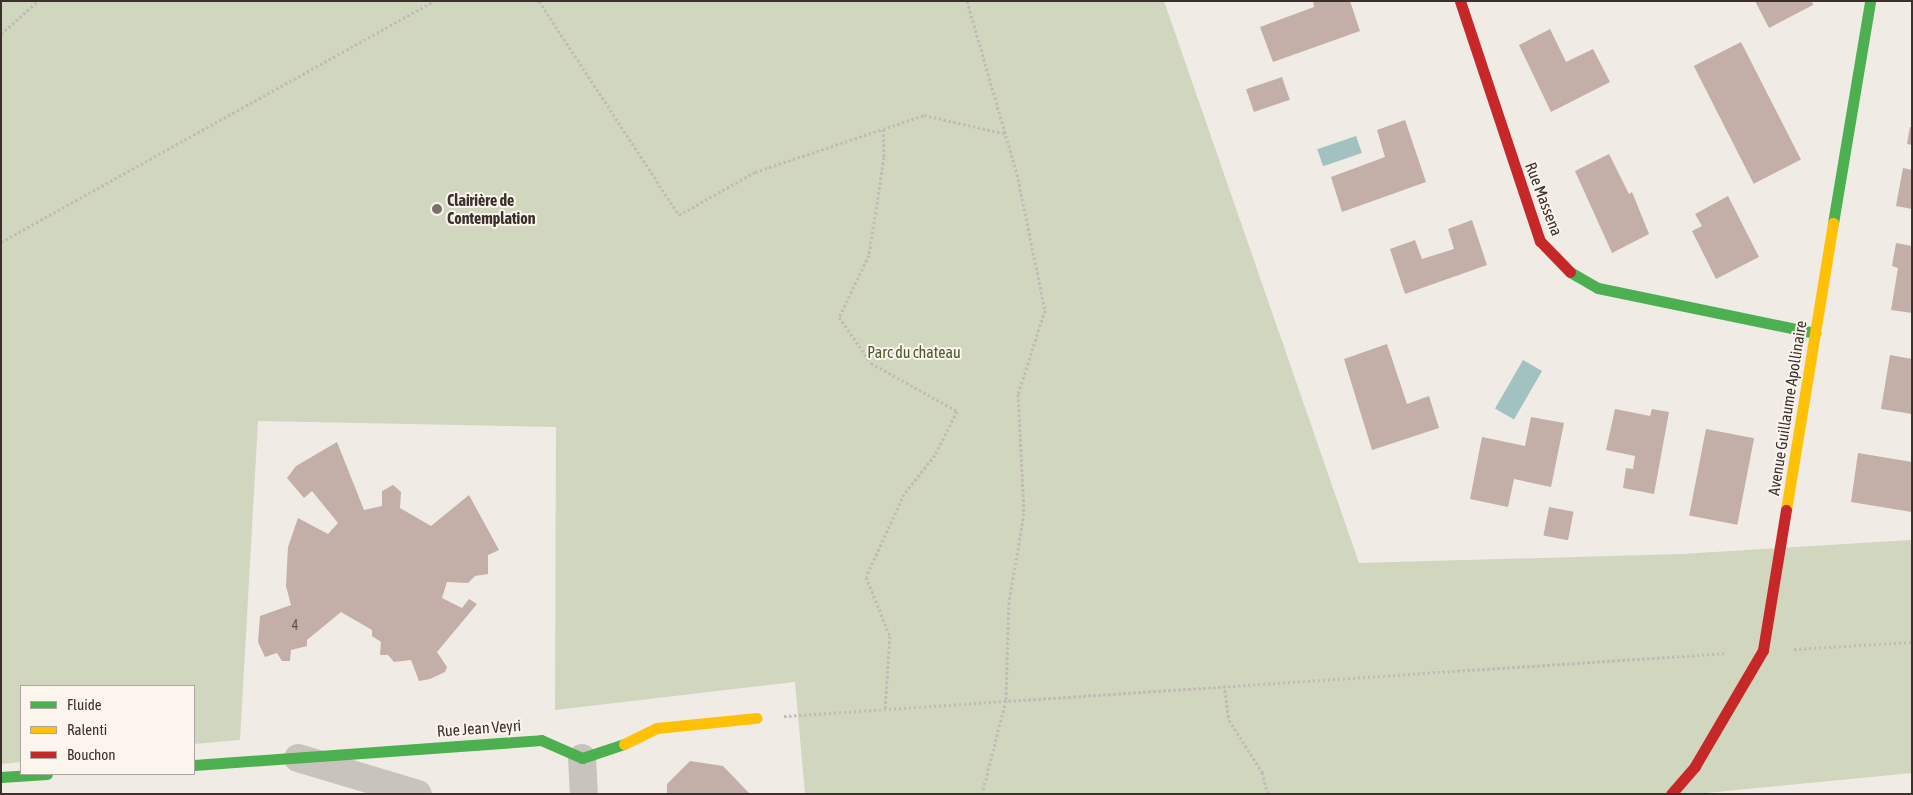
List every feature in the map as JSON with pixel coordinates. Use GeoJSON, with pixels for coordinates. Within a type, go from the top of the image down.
{"type":"FeatureCollection","features":[{"type":"Feature","properties":{"kind":"street","name":"Rue Massena"},"geometry":{"type":"LineString","coordinates":[[1460,1],[1540,241],[1561,267],[1598,288],[1814,332]]}},
{"type":"Feature","properties":{"kind":"street","name":"Avenue Guillaume Apollinaire"},"geometry":{"type":"LineString","coordinates":[[1671,794],[1695,766],[1763,650],[1870,1]]}},
{"type":"Feature","properties":{"kind":"street"},"geometry":{"type":"LineString","coordinates":[[584,794],[582,758],[606,753],[657,728],[756,718]]}},
{"type":"Feature","properties":{"kind":"street","name":"Rue Jean Veyri"},"geometry":{"type":"LineString","coordinates":[[195,765],[541,740],[582,758]]}},
{"type":"Feature","properties":{"kind":"street"},"geometry":{"type":"LineString","coordinates":[[298,758],[418,794]]}},
{"type":"Feature","properties":{"kind":"street"},"geometry":{"type":"LineString","coordinates":[[1,777],[32,775]]}},
{"type":"Feature","properties":{"kind":"path"},"geometry":{"type":"LineString","coordinates":[[1,34],[38,1]]}},
{"type":"Feature","properties":{"kind":"path"},"geometry":{"type":"LineString","coordinates":[[1,242],[434,1]]}},
{"type":"Feature","properties":{"kind":"path"},"geometry":{"type":"LineString","coordinates":[[539,1],[679,215],[755,172],[924,115],[1006,134]]}},
{"type":"Feature","properties":{"kind":"path"},"geometry":{"type":"LineString","coordinates":[[967,1],[1006,134],[1045,310],[1018,394],[1024,513],[1008,602],[1006,700],[982,794]]}},
{"type":"Feature","properties":{"kind":"path"},"geometry":{"type":"LineString","coordinates":[[883,129],[884,157],[869,255],[839,317],[871,363],[957,411],[935,455],[895,511],[866,576],[890,636],[885,709]]}},
{"type":"Feature","properties":{"kind":"path"},"geometry":{"type":"LineString","coordinates":[[756,718],[1224,685],[1912,642]]}},
{"type":"Feature","properties":{"kind":"path"},"geometry":{"type":"LineString","coordinates":[[1224,685],[1229,720],[1262,772],[1268,794]]}},
{"type":"Feature","properties":{"kind":"green space","name":"Parc du chateau"},"geometry":{"type":"Polygon","coordinates":[[[1,1],[1164,1],[1359,563],[1681,554],[1912,540],[1912,773],[1696,794],[805,794],[795,682],[555,710],[556,427],[258,421],[240,740],[195,744],[195,685],[20,685],[20,762],[1,764],[1,1]]]}},
{"type":"Feature","properties":{"kind":"water"},"geometry":{"type":"Polygon","coordinates":[[[1356,136],[1362,153],[1323,166],[1317,149],[1356,136]]]}},
{"type":"Feature","properties":{"kind":"water"},"geometry":{"type":"Polygon","coordinates":[[[1523,360],[1542,371],[1514,419],[1495,408],[1523,360]]]}},
{"type":"Feature","properties":{"kind":"building"},"geometry":{"type":"Polygon","coordinates":[[[1313,1],[1350,1],[1360,31],[1273,62],[1260,27],[1314,7],[1313,1]]]}},
{"type":"Feature","properties":{"kind":"building"},"geometry":{"type":"Polygon","coordinates":[[[1755,1],[1812,1],[1813,5],[1769,28],[1755,1]]]}},
{"type":"Feature","properties":{"kind":"building"},"geometry":{"type":"Polygon","coordinates":[[[1550,29],[1566,62],[1593,49],[1610,82],[1551,112],[1519,45],[1550,29]]]}},
{"type":"Feature","properties":{"kind":"building"},"geometry":{"type":"Polygon","coordinates":[[[1741,42],[1801,160],[1754,184],[1694,66],[1741,42]]]}},
{"type":"Feature","properties":{"kind":"building"},"geometry":{"type":"Polygon","coordinates":[[[1282,77],[1290,100],[1254,112],[1246,89],[1282,77]]]}},
{"type":"Feature","properties":{"kind":"building"},"geometry":{"type":"Polygon","coordinates":[[[1405,120],[1426,182],[1342,212],[1331,177],[1385,157],[1377,130],[1405,120]]]}},
{"type":"Feature","properties":{"kind":"building"},"geometry":{"type":"Polygon","coordinates":[[[1910,127],[1912,127],[1912,145],[1907,144],[1910,127]]]}},
{"type":"Feature","properties":{"kind":"building"},"geometry":{"type":"Polygon","coordinates":[[[1609,154],[1629,194],[1632,192],[1649,234],[1612,253],[1575,171],[1609,154]]]}},
{"type":"Feature","properties":{"kind":"building"},"geometry":{"type":"Polygon","coordinates":[[[1903,168],[1912,170],[1912,209],[1896,206],[1903,168]]]}},
{"type":"Feature","properties":{"kind":"building"},"geometry":{"type":"Polygon","coordinates":[[[1728,196],[1759,257],[1716,279],[1692,231],[1702,226],[1695,214],[1728,196]]]}},
{"type":"Feature","properties":{"kind":"building"},"geometry":{"type":"Polygon","coordinates":[[[1472,220],[1487,265],[1405,294],[1390,249],[1415,240],[1422,259],[1454,249],[1448,229],[1472,220]]]}},
{"type":"Feature","properties":{"kind":"building"},"geometry":{"type":"Polygon","coordinates":[[[1896,243],[1912,246],[1912,313],[1891,310],[1898,268],[1892,266],[1896,243]]]}},
{"type":"Feature","properties":{"kind":"building"},"geometry":{"type":"Polygon","coordinates":[[[1387,344],[1407,404],[1429,396],[1439,428],[1372,450],[1344,359],[1387,344]]]}},
{"type":"Feature","properties":{"kind":"building"},"geometry":{"type":"Polygon","coordinates":[[[1890,355],[1912,359],[1912,414],[1881,409],[1890,355]]]}},
{"type":"Feature","properties":{"kind":"building"},"geometry":{"type":"Polygon","coordinates":[[[1615,409],[1650,416],[1652,409],[1669,412],[1654,494],[1623,488],[1626,468],[1633,469],[1635,456],[1606,450],[1615,409]]]}},
{"type":"Feature","properties":{"kind":"building"},"geometry":{"type":"Polygon","coordinates":[[[1531,417],[1564,423],[1551,487],[1514,479],[1508,507],[1470,499],[1482,437],[1525,446],[1531,417]]]}},
{"type":"Feature","properties":{"kind":"building"},"geometry":{"type":"Polygon","coordinates":[[[1706,429],[1754,438],[1737,525],[1689,515],[1706,429]]]}},
{"type":"Feature","properties":{"kind":"building"},"geometry":{"type":"Polygon","coordinates":[[[337,442],[364,510],[382,506],[382,491],[393,485],[401,492],[400,508],[431,526],[469,495],[499,550],[488,555],[488,574],[475,576],[468,583],[447,582],[442,598],[462,608],[469,599],[477,604],[437,652],[447,667],[445,672],[430,679],[419,681],[411,660],[394,662],[388,655],[380,655],[381,642],[372,636],[372,630],[341,612],[307,640],[307,646],[291,650],[290,661],[282,661],[277,653],[265,657],[258,642],[260,616],[291,605],[286,586],[288,547],[298,518],[328,534],[338,523],[312,491],[304,498],[287,478],[296,466],[337,442]]]}},
{"type":"Feature","properties":{"kind":"building"},"geometry":{"type":"Polygon","coordinates":[[[1858,453],[1912,462],[1912,512],[1851,502],[1858,453]]]}},
{"type":"Feature","properties":{"kind":"building"},"geometry":{"type":"Polygon","coordinates":[[[1549,507],[1574,512],[1568,540],[1543,535],[1549,507]]]}},
{"type":"Feature","properties":{"kind":"building"},"geometry":{"type":"Polygon","coordinates":[[[690,761],[723,766],[750,794],[667,794],[667,784],[690,761]]]}},
{"type":"Feature","properties":{"kind":"traffic: fast"},"geometry":{"type":"LineString","coordinates":[[1833,223],[1870,1]]}},
{"type":"Feature","properties":{"kind":"traffic: fast"},"geometry":{"type":"LineString","coordinates":[[1570,272],[1598,288],[1815,333]]}},
{"type":"Feature","properties":{"kind":"traffic: fast"},"geometry":{"type":"LineString","coordinates":[[195,765],[541,740],[582,758],[624,744]]}},
{"type":"Feature","properties":{"kind":"traffic: fast"},"geometry":{"type":"LineString","coordinates":[[1,777],[32,775]]}},
{"type":"Feature","properties":{"kind":"traffic: slow"},"geometry":{"type":"LineString","coordinates":[[1786,510],[1833,223]]}},
{"type":"Feature","properties":{"kind":"traffic: slow"},"geometry":{"type":"LineString","coordinates":[[624,744],[657,728],[756,718]]}},
{"type":"Feature","properties":{"kind":"traffic: jam"},"geometry":{"type":"LineString","coordinates":[[1460,1],[1540,241],[1570,272]]}},
{"type":"Feature","properties":{"kind":"traffic: jam"},"geometry":{"type":"LineString","coordinates":[[1671,794],[1695,766],[1763,650],[1786,510]]}},
{"type":"Feature","properties":{"kind":"place","name":"Clairière de Contemplation"},"geometry":{"type":"Point","coordinates":[437,209]}}]}
